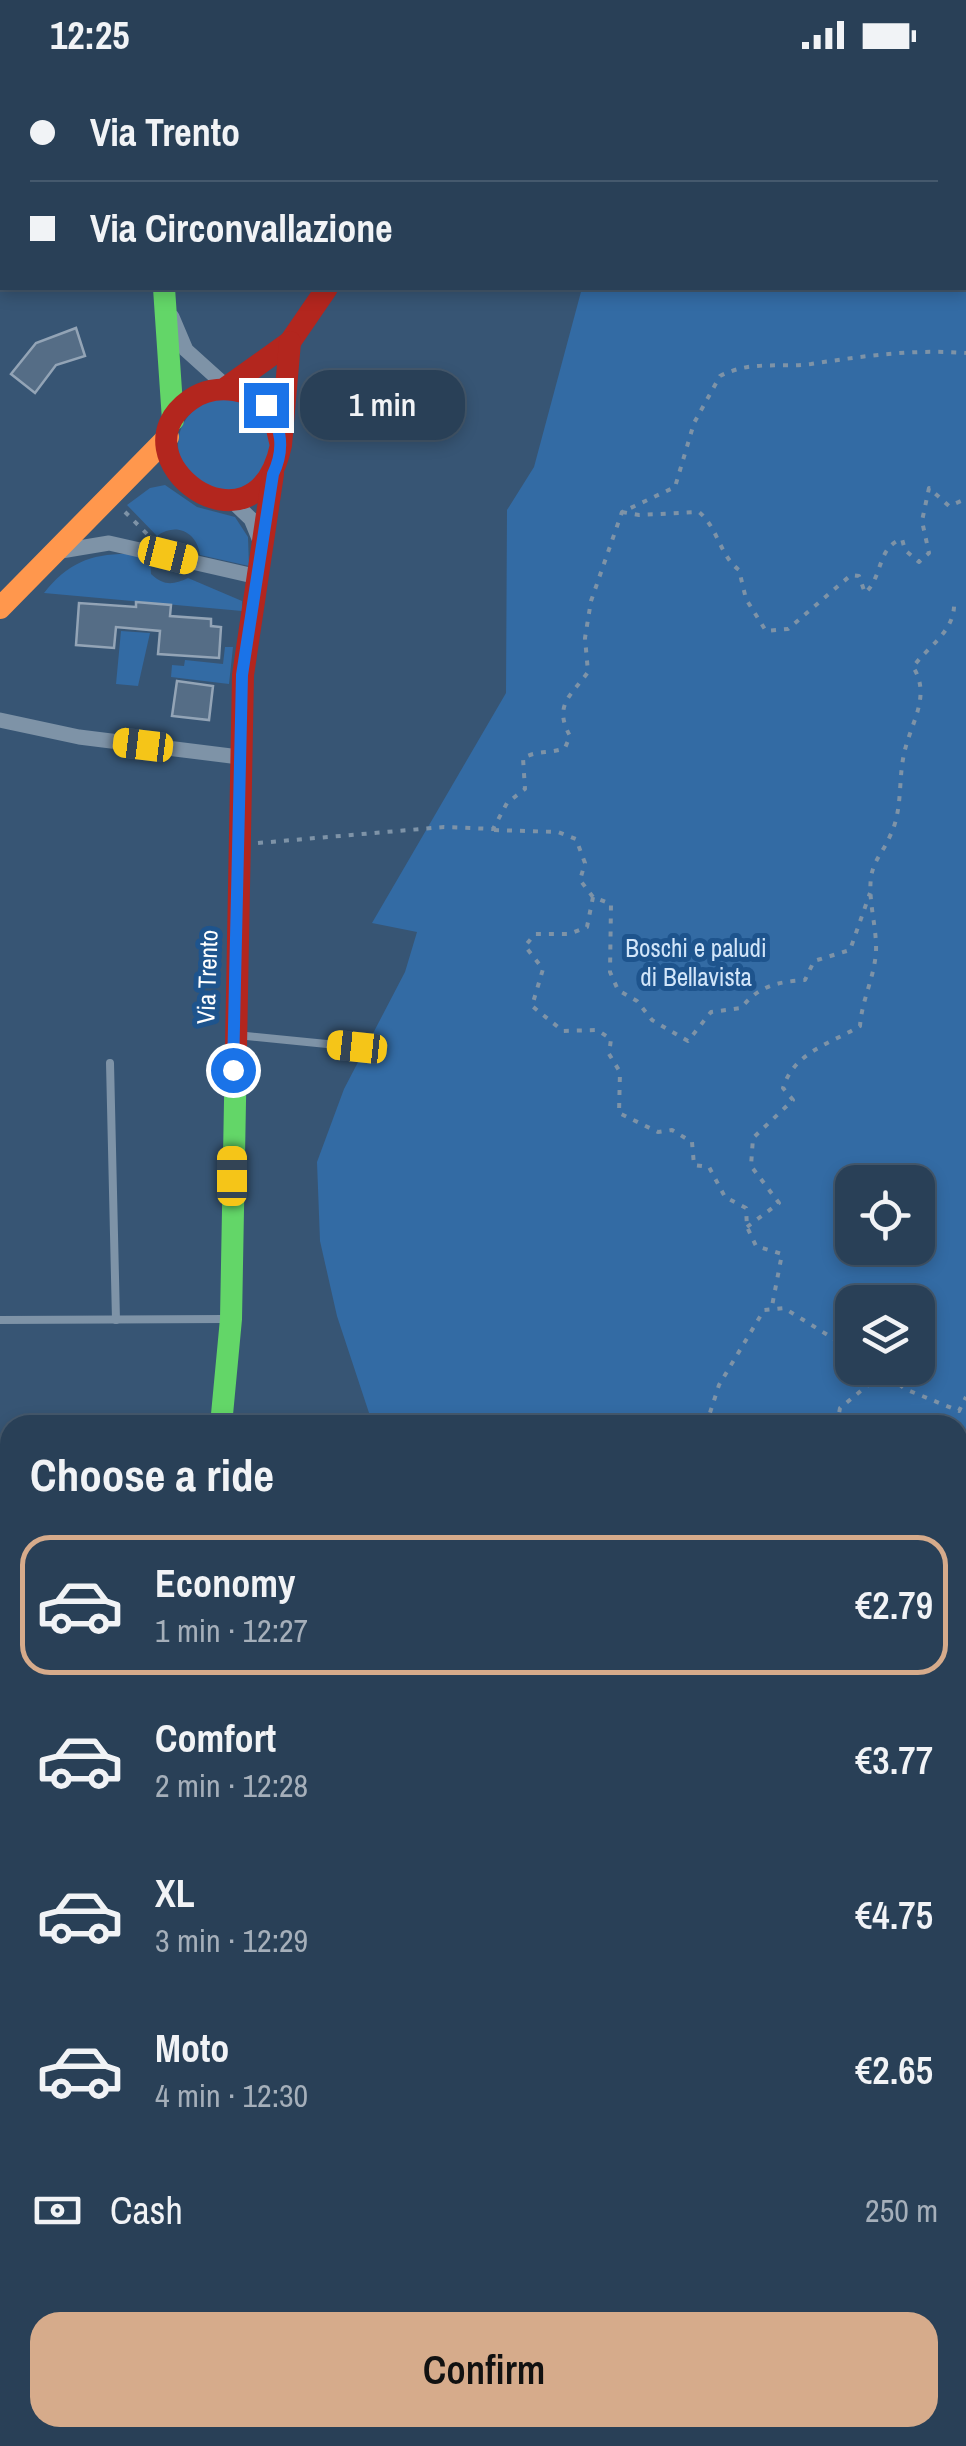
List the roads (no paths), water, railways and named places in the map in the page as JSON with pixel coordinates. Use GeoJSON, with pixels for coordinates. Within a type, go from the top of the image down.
{"type":"FeatureCollection","features":[{"type":"Feature","properties":{"kind":"street"},"geometry":{"type":"LineString","coordinates":[[165,290],[175,331],[186,350],[226,387],[241,390],[266,405],[280,430],[282,445]]}},
{"type":"Feature","properties":{"kind":"street"},"geometry":{"type":"LineString","coordinates":[[165,290],[170,460],[181,481],[204,497],[231,500],[255,492],[273,474],[282,445],[290,342]]}},
{"type":"Feature","properties":{"kind":"street"},"geometry":{"type":"LineString","coordinates":[[0,608],[111,498],[171,429],[189,400],[226,387],[290,342],[326,290]]}},
{"type":"Feature","properties":{"kind":"street","name":"Via Trento"},"geometry":{"type":"LineString","coordinates":[[222,1415],[231,1319],[242,675],[273,474]]}},
{"type":"Feature","properties":{"kind":"street"},"geometry":{"type":"LineString","coordinates":[[111,498],[145,479],[181,481]]}},
{"type":"Feature","properties":{"kind":"street"},"geometry":{"type":"LineString","coordinates":[[231,500],[250,519],[262,548]]}},
{"type":"Feature","properties":{"kind":"street"},"geometry":{"type":"LineString","coordinates":[[55,552],[109,543],[258,577]]}},
{"type":"Feature","properties":{"kind":"street"},"geometry":{"type":"LineString","coordinates":[[0,720],[79,736],[239,757]]}},
{"type":"Feature","properties":{"kind":"lane"},"geometry":{"type":"LineString","coordinates":[[233,1034],[357,1047]]}},
{"type":"Feature","properties":{"kind":"lane"},"geometry":{"type":"LineString","coordinates":[[110,1063],[116,1320]]}},
{"type":"Feature","properties":{"kind":"lane"},"geometry":{"type":"LineString","coordinates":[[0,1320],[231,1319]]}},
{"type":"Feature","properties":{"kind":"park label","name":"Boschi e paludi di Bellavista"},"geometry":{"type":"Point","coordinates":[696,962]}}]}
